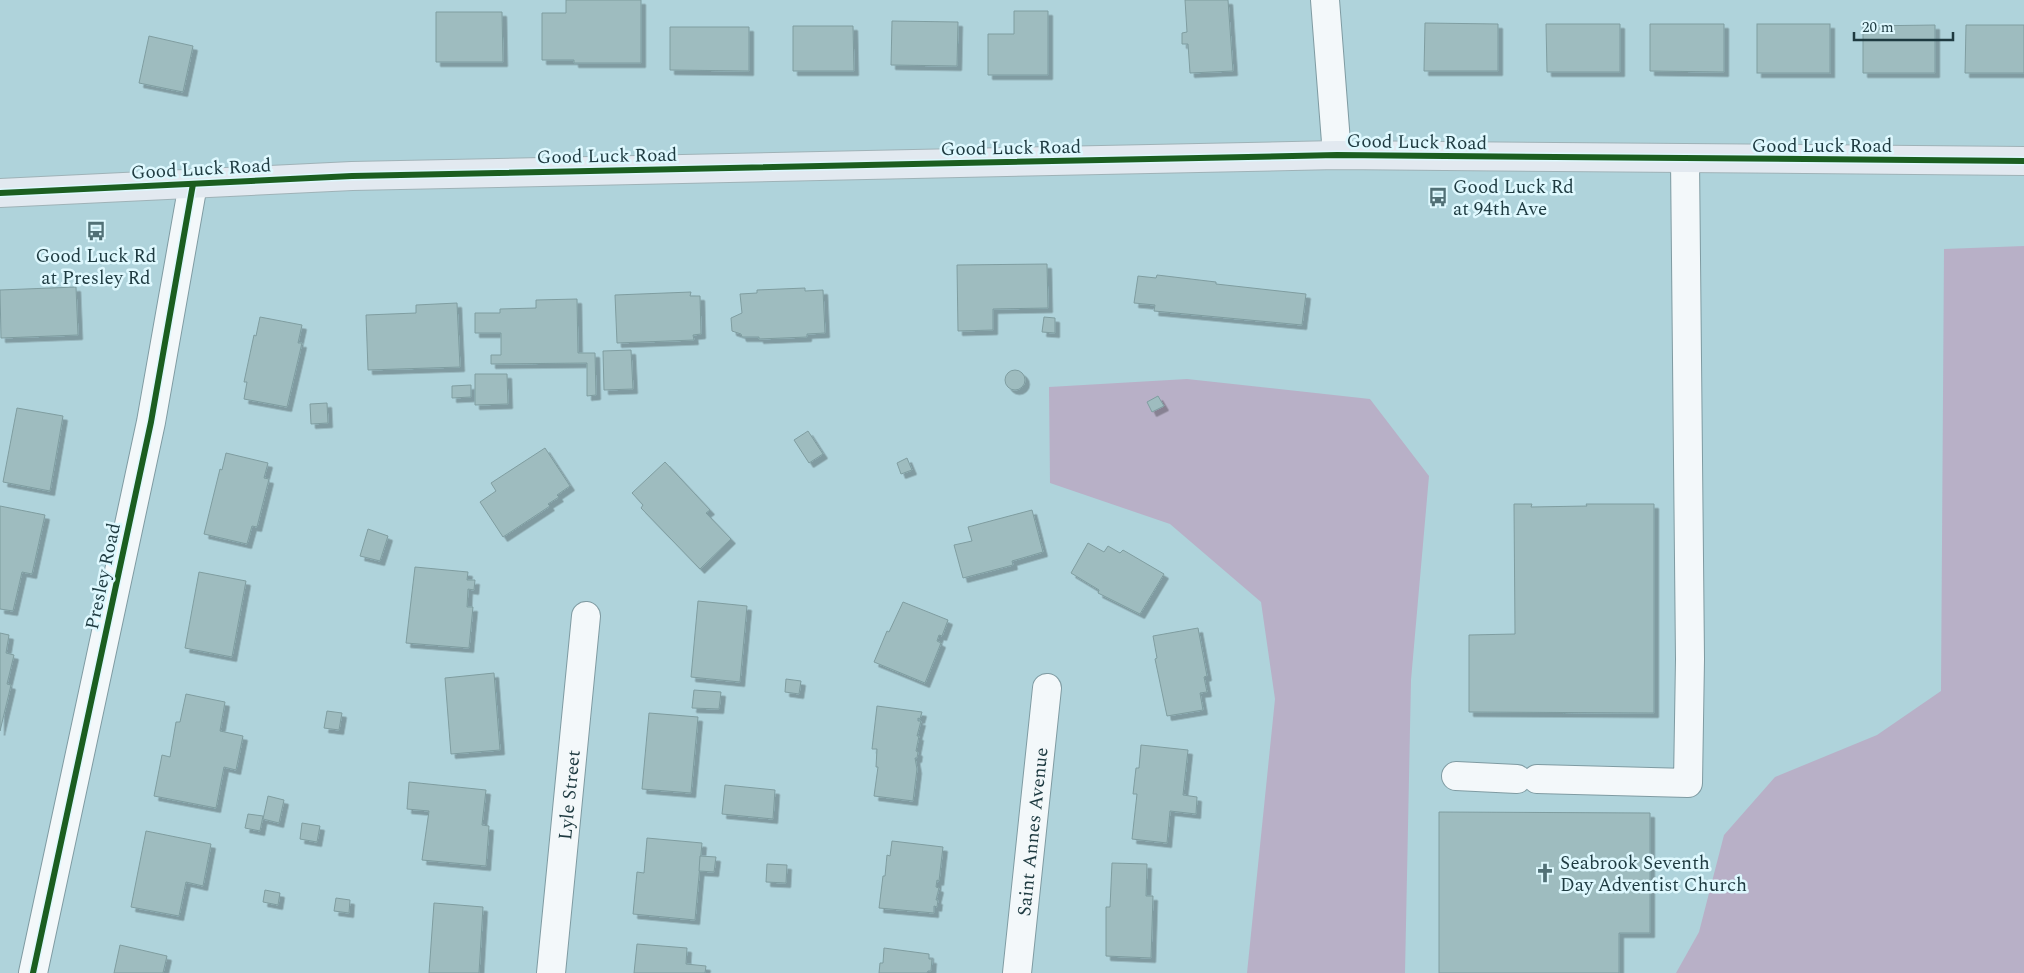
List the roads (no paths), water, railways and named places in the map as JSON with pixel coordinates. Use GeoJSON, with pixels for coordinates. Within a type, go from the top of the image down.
{"type":"FeatureCollection","features":[{"type":"Feature","properties":{"kind":"main road","name":"Good Luck Road"},"geometry":{"type":"LineString","coordinates":[[0,193],[370,175],[1338,155],[2024,161]]}},
{"type":"Feature","properties":{"kind":"street"},"geometry":{"type":"LineString","coordinates":[[1325,0],[1338,155]]}},
{"type":"Feature","properties":{"kind":"street"},"geometry":{"type":"LineString","coordinates":[[1456,776],[1688,783],[1690,667],[1685,159]]}},
{"type":"Feature","properties":{"kind":"street","name":"Presley Road"},"geometry":{"type":"LineString","coordinates":[[34,973],[150,422],[193,184]]}},
{"type":"Feature","properties":{"kind":"street","name":"Lyle Street"},"geometry":{"type":"LineString","coordinates":[[551,973],[586,616]]}},
{"type":"Feature","properties":{"kind":"street","name":"Saint Annes Avenue"},"geometry":{"type":"LineString","coordinates":[[1017,973],[1047,688]]}},
{"type":"Feature","properties":{"kind":"place","name":"Good Luck Rd at 94th Ave"},"geometry":{"type":"Point","coordinates":[1438,197]}},
{"type":"Feature","properties":{"kind":"place","name":"Good Luck Rd at Presley Rd"},"geometry":{"type":"Point","coordinates":[96,231]}},
{"type":"Feature","properties":{"kind":"place","name":"Seabrook Seventh Day Adventist Church"},"geometry":{"type":"Point","coordinates":[1545,873]}}]}
